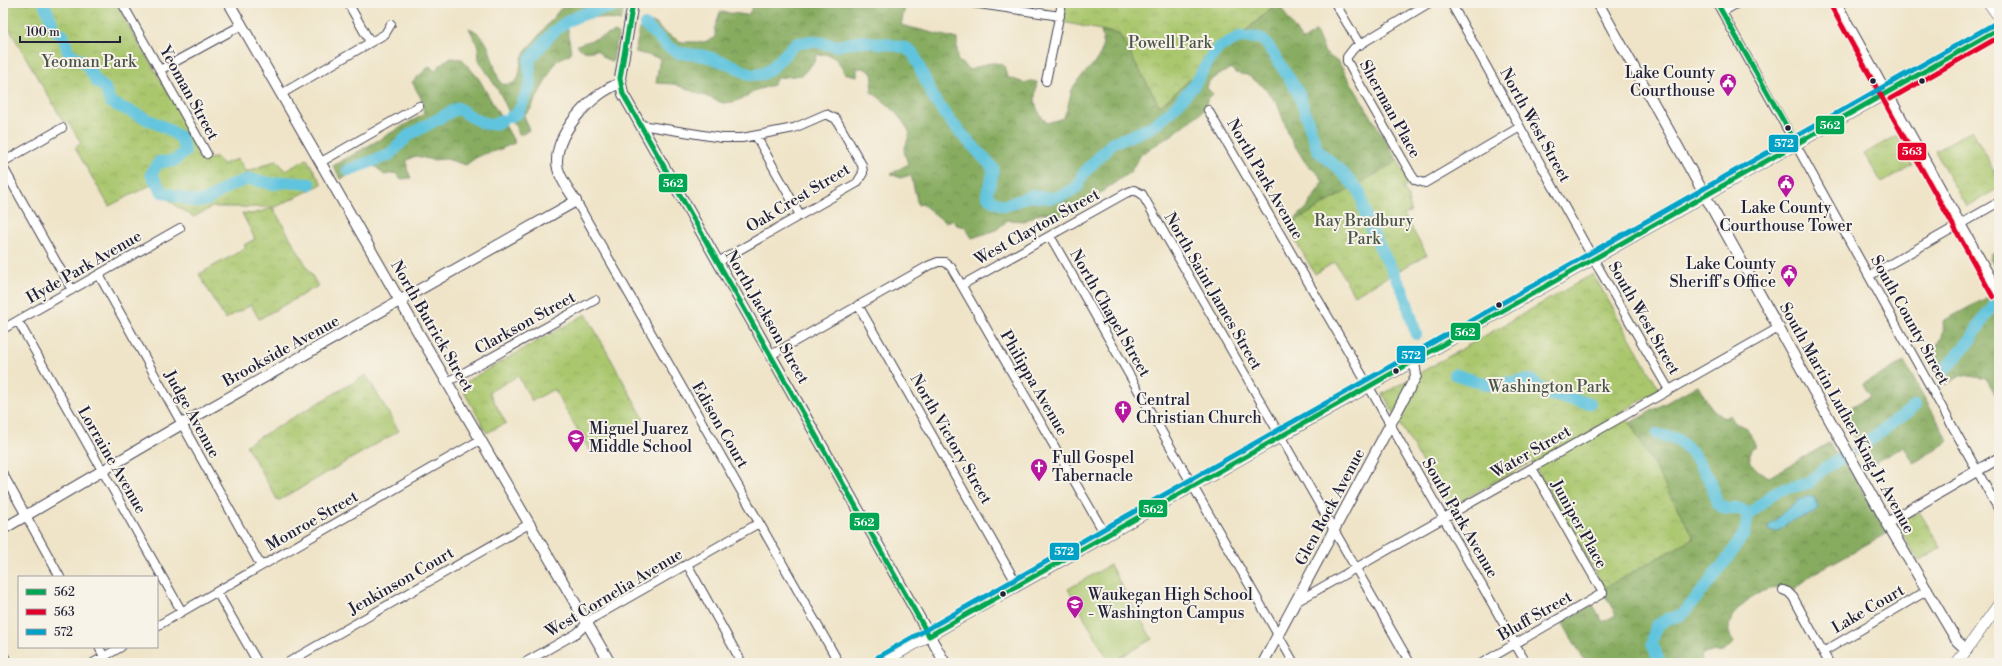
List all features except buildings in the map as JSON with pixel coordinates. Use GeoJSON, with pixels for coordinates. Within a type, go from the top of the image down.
{"type":"FeatureCollection","features":[{"type":"Feature","properties":{"kind":"main road"},"geometry":{"type":"LineString","coordinates":[[1989,3],[1999,17]]}},
{"type":"Feature","properties":{"kind":"main road"},"geometry":{"type":"LineString","coordinates":[[881,663],[1706,197],[1999,29]]}},
{"type":"Feature","properties":{"kind":"main road"},"geometry":{"type":"LineString","coordinates":[[1957,663],[1998,608]]}},
{"type":"Feature","properties":{"kind":"street","name":"Yeoman Street"},"geometry":{"type":"LineString","coordinates":[[122,3],[207,154]]}},
{"type":"Feature","properties":{"kind":"street","name":"North Butrick Street"},"geometry":{"type":"LineString","coordinates":[[230,3],[480,440],[610,663]]}},
{"type":"Feature","properties":{"kind":"street"},"geometry":{"type":"LineString","coordinates":[[348,3],[370,42]]}},
{"type":"Feature","properties":{"kind":"street","name":"North Jackson Street"},"geometry":{"type":"LineString","coordinates":[[633,3],[624,53],[621,83],[623,94],[945,663]]}},
{"type":"Feature","properties":{"kind":"street"},"geometry":{"type":"LineString","coordinates":[[972,3],[1060,16]]}},
{"type":"Feature","properties":{"kind":"street"},"geometry":{"type":"LineString","coordinates":[[1046,81],[1062,3]]}},
{"type":"Feature","properties":{"kind":"street","name":"Sherman Place"},"geometry":{"type":"LineString","coordinates":[[1335,3],[1360,45],[1348,54],[1347,61],[1411,174],[1419,182],[1428,181],[1520,127]]}},
{"type":"Feature","properties":{"kind":"street"},"geometry":{"type":"LineString","coordinates":[[1360,45],[1430,3]]}},
{"type":"Feature","properties":{"kind":"street","name":"North West Street"},"geometry":{"type":"LineString","coordinates":[[1451,3],[1594,260]]}},
{"type":"Feature","properties":{"kind":"street","name":"South Martin Luther King Jr Avenue"},"geometry":{"type":"LineString","coordinates":[[1598,3],[1780,327],[1887,523],[1957,641],[1967,650]]}},
{"type":"Feature","properties":{"kind":"street","name":"South County Street"},"geometry":{"type":"LineString","coordinates":[[1717,3],[1999,510]]}},
{"type":"Feature","properties":{"kind":"street"},"geometry":{"type":"LineString","coordinates":[[1722,12],[1738,3]]}},
{"type":"Feature","properties":{"kind":"street"},"geometry":{"type":"LineString","coordinates":[[1837,3],[1999,294]]}},
{"type":"Feature","properties":{"kind":"street"},"geometry":{"type":"LineString","coordinates":[[281,94],[385,34],[390,24]]}},
{"type":"Feature","properties":{"kind":"street"},"geometry":{"type":"LineString","coordinates":[[160,70],[242,25]]}},
{"type":"Feature","properties":{"kind":"street"},"geometry":{"type":"LineString","coordinates":[[576,201],[558,169],[557,151],[572,121],[582,109],[601,92],[621,83]]}},
{"type":"Feature","properties":{"kind":"street"},"geometry":{"type":"LineString","coordinates":[[321,162],[418,106]]}},
{"type":"Feature","properties":{"kind":"street","name":"North Park Avenue"},"geometry":{"type":"LineString","coordinates":[[1208,110],[1370,387]]}},
{"type":"Feature","properties":{"kind":"street","name":"Oak Crest Street"},"geometry":{"type":"LineString","coordinates":[[718,262],[856,183],[863,173],[862,166],[834,118],[826,114],[822,114],[794,128],[756,136]]}},
{"type":"Feature","properties":{"kind":"street"},"geometry":{"type":"LineString","coordinates":[[641,125],[722,138],[756,136],[800,215]]}},
{"type":"Feature","properties":{"kind":"street"},"geometry":{"type":"LineString","coordinates":[[3,162],[62,128]]}},
{"type":"Feature","properties":{"kind":"street"},"geometry":{"type":"LineString","coordinates":[[3,167],[72,290]]}},
{"type":"Feature","properties":{"kind":"street","name":"North Saint James Street"},"geometry":{"type":"LineString","coordinates":[[1126,193],[1134,190],[1142,194],[1410,663]]}},
{"type":"Feature","properties":{"kind":"street","name":"West Clayton Street"},"geometry":{"type":"LineString","coordinates":[[962,285],[1126,193]]}},
{"type":"Feature","properties":{"kind":"street","name":"Brookside Avenue"},"geometry":{"type":"LineString","coordinates":[[3,529],[103,472],[182,424],[576,201]]}},
{"type":"Feature","properties":{"kind":"street","name":"Edison Court"},"geometry":{"type":"LineString","coordinates":[[576,201],[839,663]]}},
{"type":"Feature","properties":{"kind":"street"},"geometry":{"type":"LineString","coordinates":[[1869,276],[1999,202]]}},
{"type":"Feature","properties":{"kind":"street","name":"Hyde Park Avenue"},"geometry":{"type":"LineString","coordinates":[[3,329],[180,228]]}},
{"type":"Feature","properties":{"kind":"street","name":"North Chapel Street"},"geometry":{"type":"LineString","coordinates":[[1050,236],[1294,663]]}},
{"type":"Feature","properties":{"kind":"street","name":"South West Street"},"geometry":{"type":"LineString","coordinates":[[1594,260],[1669,390]]}},
{"type":"Feature","properties":{"kind":"street","name":"Philippa Avenue"},"geometry":{"type":"LineString","coordinates":[[858,306],[928,266],[938,262],[945,262],[951,267],[1106,536]]}},
{"type":"Feature","properties":{"kind":"street","name":"Judge Avenue"},"geometry":{"type":"LineString","coordinates":[[99,275],[261,566]]}},
{"type":"Feature","properties":{"kind":"street","name":"Clarkson Street"},"geometry":{"type":"LineString","coordinates":[[447,382],[595,300]]}},
{"type":"Feature","properties":{"kind":"street"},"geometry":{"type":"LineString","coordinates":[[771,355],[858,306]]}},
{"type":"Feature","properties":{"kind":"street","name":"North Victory Street"},"geometry":{"type":"LineString","coordinates":[[858,306],[1018,586]]}},
{"type":"Feature","properties":{"kind":"street","name":"Lorraine Avenue"},"geometry":{"type":"LineString","coordinates":[[18,321],[182,612]]}},
{"type":"Feature","properties":{"kind":"street","name":"Water Street"},"geometry":{"type":"LineString","coordinates":[[1296,602],[1780,327]]}},
{"type":"Feature","properties":{"kind":"street","name":"Glen Rock Avenue"},"geometry":{"type":"LineString","coordinates":[[1263,663],[1416,376],[1414,362]]}},
{"type":"Feature","properties":{"kind":"street","name":"South Park Avenue"},"geometry":{"type":"LineString","coordinates":[[1370,387],[1526,663]]}},
{"type":"Feature","properties":{"kind":"street","name":"Monroe Street"},"geometry":{"type":"LineString","coordinates":[[158,625],[480,440]]}},
{"type":"Feature","properties":{"kind":"street"},"geometry":{"type":"LineString","coordinates":[[1887,523],[1999,458]]}},
{"type":"Feature","properties":{"kind":"street","name":"Juniper Place"},"geometry":{"type":"LineString","coordinates":[[1532,468],[1603,593]]}},
{"type":"Feature","properties":{"kind":"street"},"geometry":{"type":"LineString","coordinates":[[3,474],[59,576]]}},
{"type":"Feature","properties":{"kind":"street","name":"West Cornelia Avenue"},"geometry":{"type":"LineString","coordinates":[[524,663],[577,633],[593,618],[759,523]]}},
{"type":"Feature","properties":{"kind":"street","name":"Jenkinson Court"},"geometry":{"type":"LineString","coordinates":[[287,663],[529,524]]}},
{"type":"Feature","properties":{"kind":"street"},"geometry":{"type":"LineString","coordinates":[[687,564],[742,663]]}},
{"type":"Feature","properties":{"kind":"street"},"geometry":{"type":"LineString","coordinates":[[1782,590],[1788,592],[1793,597],[1829,663]]}},
{"type":"Feature","properties":{"kind":"street","name":"Lake Court"},"geometry":{"type":"LineString","coordinates":[[1823,652],[1928,590]]}},
{"type":"Feature","properties":{"kind":"street"},"geometry":{"type":"LineString","coordinates":[[217,592],[258,663]]}},
{"type":"Feature","properties":{"kind":"street","name":"Bluff Street"},"geometry":{"type":"LineString","coordinates":[[1482,663],[1603,593]]}},
{"type":"Feature","properties":{"kind":"street"},"geometry":{"type":"LineString","coordinates":[[100,648],[106,660]]}},
{"type":"Feature","properties":{"kind":"street"},"geometry":{"type":"LineString","coordinates":[[93,663],[106,660],[120,648]]}},
{"type":"Feature","properties":{"kind":"street"},"geometry":{"type":"LineString","coordinates":[[3,654],[8,663]]}},
{"type":"Feature","properties":{"kind":"green space","name":"Yeoman Park"},"geometry":{"type":"Polygon","coordinates":[[[3,3],[115,3],[194,136],[196,151],[204,159],[216,158],[223,164],[238,159],[246,172],[277,160],[285,171],[307,159],[322,184],[276,207],[212,207],[194,217],[176,206],[153,184],[109,206],[75,148],[81,143],[68,121],[64,123],[3,18],[3,3]]]}},
{"type":"Feature","properties":{"kind":"green space"},"geometry":{"type":"Polygon","coordinates":[[[595,3],[625,3],[621,21],[594,17],[567,24],[571,53],[556,61],[530,110],[524,115],[529,130],[523,134],[519,134],[501,95],[479,60],[478,46],[469,28],[477,32],[487,44],[501,84],[509,84],[514,83],[519,76],[523,55],[561,8],[578,4],[593,9],[595,3]]]}},
{"type":"Feature","properties":{"kind":"green space"},"geometry":{"type":"Polygon","coordinates":[[[755,3],[906,3],[901,25],[957,39],[957,60],[970,70],[995,63],[1004,66],[1007,77],[1024,83],[1031,81],[1037,82],[1035,100],[1039,113],[1047,123],[1063,118],[1074,86],[1100,55],[1103,41],[1101,31],[1119,34],[1160,106],[1278,3],[1301,39],[1304,40],[1316,31],[1325,53],[1339,63],[1398,161],[1287,226],[1307,208],[1323,182],[1320,176],[1305,162],[1290,138],[1278,105],[1263,86],[1247,75],[1235,73],[1231,68],[1209,81],[1207,88],[1213,94],[1208,99],[1203,111],[1173,134],[1141,154],[1130,172],[1073,212],[1057,217],[1046,213],[1040,213],[1025,221],[1008,220],[996,230],[972,238],[965,227],[957,225],[952,220],[945,222],[922,204],[918,205],[911,175],[900,178],[891,174],[908,164],[904,151],[910,133],[893,110],[871,92],[873,78],[871,71],[863,68],[857,68],[857,76],[844,73],[840,64],[834,58],[822,54],[817,55],[814,62],[802,75],[777,78],[773,85],[756,90],[746,97],[733,102],[723,103],[674,84],[656,83],[660,58],[635,52],[642,20],[656,24],[662,31],[681,42],[704,42],[715,38],[715,28],[720,12],[748,15],[755,3]]]}},
{"type":"Feature","properties":{"kind":"green space","name":"Powell Park"},"geometry":{"type":"Polygon","coordinates":[[[1066,3],[1277,3],[1160,106],[1119,34],[1063,22],[1066,3]]]}},
{"type":"Feature","properties":{"kind":"green space"},"geometry":{"type":"Polygon","coordinates":[[[616,32],[618,35],[613,60],[611,61],[604,58],[597,50],[586,51],[577,45],[616,32]]]}},
{"type":"Feature","properties":{"kind":"green space"},"geometry":{"type":"Polygon","coordinates":[[[450,58],[462,59],[479,79],[515,143],[479,156],[466,165],[446,159],[432,160],[416,156],[407,160],[407,169],[411,178],[401,179],[395,173],[384,175],[376,167],[369,165],[341,179],[333,166],[424,114],[422,100],[412,82],[430,66],[435,71],[443,62],[450,58]]]}},
{"type":"Feature","properties":{"kind":"green space"},"geometry":{"type":"Polygon","coordinates":[[[1972,130],[1999,178],[1999,188],[1966,207],[1935,151],[1972,130]]]}},
{"type":"Feature","properties":{"kind":"green space"},"geometry":{"type":"Polygon","coordinates":[[[1897,135],[1913,165],[1882,183],[1864,154],[1897,135]]]}},
{"type":"Feature","properties":{"kind":"green space","name":"Ray Bradbury Park"},"geometry":{"type":"Polygon","coordinates":[[[1398,161],[1411,184],[1403,188],[1408,197],[1411,211],[1404,215],[1427,255],[1354,295],[1335,262],[1315,274],[1287,226],[1398,161]]]}},
{"type":"Feature","properties":{"kind":"green space"},"geometry":{"type":"Polygon","coordinates":[[[273,208],[318,286],[259,319],[251,305],[225,319],[199,274],[246,248],[244,245],[255,239],[242,213],[252,214],[273,208]]]}},
{"type":"Feature","properties":{"kind":"green space"},"geometry":{"type":"Polygon","coordinates":[[[1999,250],[1999,274],[1990,258],[1992,256],[1991,254],[1999,250]]]}},
{"type":"Feature","properties":{"kind":"green space","name":"Washington Park"},"geometry":{"type":"Polygon","coordinates":[[[1593,274],[1660,390],[1621,412],[1630,423],[1694,538],[1604,588],[1532,462],[1448,508],[1383,394],[1593,274]]]}},
{"type":"Feature","properties":{"kind":"green space"},"geometry":{"type":"Polygon","coordinates":[[[1990,296],[1999,312],[1998,398],[1985,377],[1982,378],[1962,375],[1944,386],[1925,355],[1940,341],[1943,332],[1943,321],[1990,296]]]}},
{"type":"Feature","properties":{"kind":"green space"},"geometry":{"type":"Polygon","coordinates":[[[586,314],[644,419],[589,450],[554,389],[532,401],[518,376],[489,392],[506,423],[487,433],[460,385],[586,314]]]}},
{"type":"Feature","properties":{"kind":"green space"},"geometry":{"type":"Polygon","coordinates":[[[1904,362],[1949,441],[1914,463],[1904,446],[1870,465],[1841,413],[1870,396],[1863,384],[1904,362]]]}},
{"type":"Feature","properties":{"kind":"green space"},"geometry":{"type":"Polygon","coordinates":[[[366,375],[399,431],[278,501],[246,445],[366,375]]]}},
{"type":"Feature","properties":{"kind":"green space"},"geometry":{"type":"Polygon","coordinates":[[[1698,385],[1711,408],[1724,418],[1730,415],[1735,423],[1747,428],[1756,446],[1751,449],[1750,459],[1757,469],[1769,477],[1829,443],[1834,452],[1842,458],[1889,532],[1816,572],[1792,591],[1770,589],[1755,595],[1743,604],[1730,622],[1729,632],[1733,643],[1724,652],[1704,653],[1701,657],[1702,663],[1652,663],[1649,658],[1640,663],[1586,663],[1562,622],[1593,605],[1603,622],[1616,615],[1606,597],[1604,588],[1694,538],[1630,423],[1698,385]]]}},
{"type":"Feature","properties":{"kind":"green space"},"geometry":{"type":"Polygon","coordinates":[[[1919,511],[1941,548],[1918,561],[1896,524],[1919,511]]]}},
{"type":"Feature","properties":{"kind":"green space"},"geometry":{"type":"Polygon","coordinates":[[[1110,565],[1152,639],[1110,663],[1068,589],[1110,565]]]}},
{"type":"Feature","properties":{"kind":"water"},"geometry":{"type":"Polygon","coordinates":[[[1809,496],[1813,497],[1818,508],[1812,514],[1789,522],[1779,530],[1773,532],[1769,530],[1769,526],[1788,509],[1798,501],[1809,496]]]}},
{"type":"Feature","properties":{"kind":"waterway"},"geometry":{"type":"LineString","coordinates":[[44,3],[55,30],[63,35],[68,52],[87,65],[97,82],[105,88],[110,102],[166,128],[181,138],[185,152],[174,161],[159,162],[151,174],[162,192],[196,202],[207,200],[231,185],[249,179],[274,184],[285,182],[310,184]]}},
{"type":"Feature","properties":{"kind":"waterway"},"geometry":{"type":"LineString","coordinates":[[510,117],[518,113],[531,84],[529,61],[548,38],[565,23],[574,18],[585,13],[614,7]]}},
{"type":"Feature","properties":{"kind":"waterway"},"geometry":{"type":"LineString","coordinates":[[645,25],[667,46],[679,53],[705,56],[732,65],[750,75],[763,74],[771,69],[795,44],[811,41],[837,46],[860,41],[888,44],[906,48],[913,53],[934,99],[951,122],[993,168],[987,196],[993,201],[1005,206],[1030,196],[1051,198],[1063,195],[1077,187],[1083,174],[1113,142],[1129,137],[1151,127],[1169,113],[1193,87],[1218,48],[1239,37],[1260,38],[1267,44],[1298,92],[1318,151],[1339,169],[1360,192],[1368,224],[1404,293],[1416,334]]}},
{"type":"Feature","properties":{"kind":"waterway"},"geometry":{"type":"LineString","coordinates":[[348,170],[389,155],[409,135],[458,108],[485,123],[490,124],[502,121]]}},
{"type":"Feature","properties":{"kind":"waterway"},"geometry":{"type":"LineString","coordinates":[[1942,373],[1971,339],[1985,316],[1999,299]]}},
{"type":"Feature","properties":{"kind":"waterway"},"geometry":{"type":"LineString","coordinates":[[1454,374],[1488,385],[1531,380],[1551,395],[1590,403]]}},
{"type":"Feature","properties":{"kind":"waterway"},"geometry":{"type":"LineString","coordinates":[[1858,449],[1915,406]]}},
{"type":"Feature","properties":{"kind":"waterway"},"geometry":{"type":"LineString","coordinates":[[1657,434],[1677,439],[1692,452],[1711,482],[1717,504],[1726,509],[1741,509],[1748,515]]}},
{"type":"Feature","properties":{"kind":"waterway"},"geometry":{"type":"LineString","coordinates":[[1660,663],[1652,643],[1656,626],[1667,619],[1682,615],[1703,590],[1728,558],[1745,532],[1748,515],[1777,491],[1809,483],[1826,467],[1842,458]]}},
{"type":"Feature","properties":{"kind":"transit line","name":"562"},"geometry":{"type":"LineString","coordinates":[[633,3],[620,78],[623,94],[929,636],[1999,29]]}},
{"type":"Feature","properties":{"kind":"transit line","name":"562"},"geometry":{"type":"LineString","coordinates":[[1717,3],[1797,145]]}},
{"type":"Feature","properties":{"kind":"transit line","name":"563"},"geometry":{"type":"LineString","coordinates":[[1831,6],[1993,297]]}},
{"type":"Feature","properties":{"kind":"transit line","name":"572"},"geometry":{"type":"LineString","coordinates":[[878,657],[1996,23]]}},
{"type":"Feature","properties":{"kind":"transit line","name":"563"},"geometry":{"type":"LineString","coordinates":[[1890,99],[1999,37]]}},
{"type":"Feature","properties":{"kind":"place","name":"Lake County Courthouse"},"geometry":{"type":"Point","coordinates":[1728,97]}},
{"type":"Feature","properties":{"kind":"place","name":"Lake County Courthouse Tower"},"geometry":{"type":"Point","coordinates":[1786,198]}},
{"type":"Feature","properties":{"kind":"place","name":"Lake County Sheriff's Office"},"geometry":{"type":"Point","coordinates":[1789,288]}},
{"type":"Feature","properties":{"kind":"place","name":"Central Christian Church"},"geometry":{"type":"Point","coordinates":[1123,424]}},
{"type":"Feature","properties":{"kind":"place","name":"Miguel Juarez Middle School"},"geometry":{"type":"Point","coordinates":[576,453]}},
{"type":"Feature","properties":{"kind":"place","name":"Full Gospel Tabernacle"},"geometry":{"type":"Point","coordinates":[1039,482]}},
{"type":"Feature","properties":{"kind":"place","name":"Waukegan High School - Washington Campus"},"geometry":{"type":"Point","coordinates":[1075,619]}}]}
